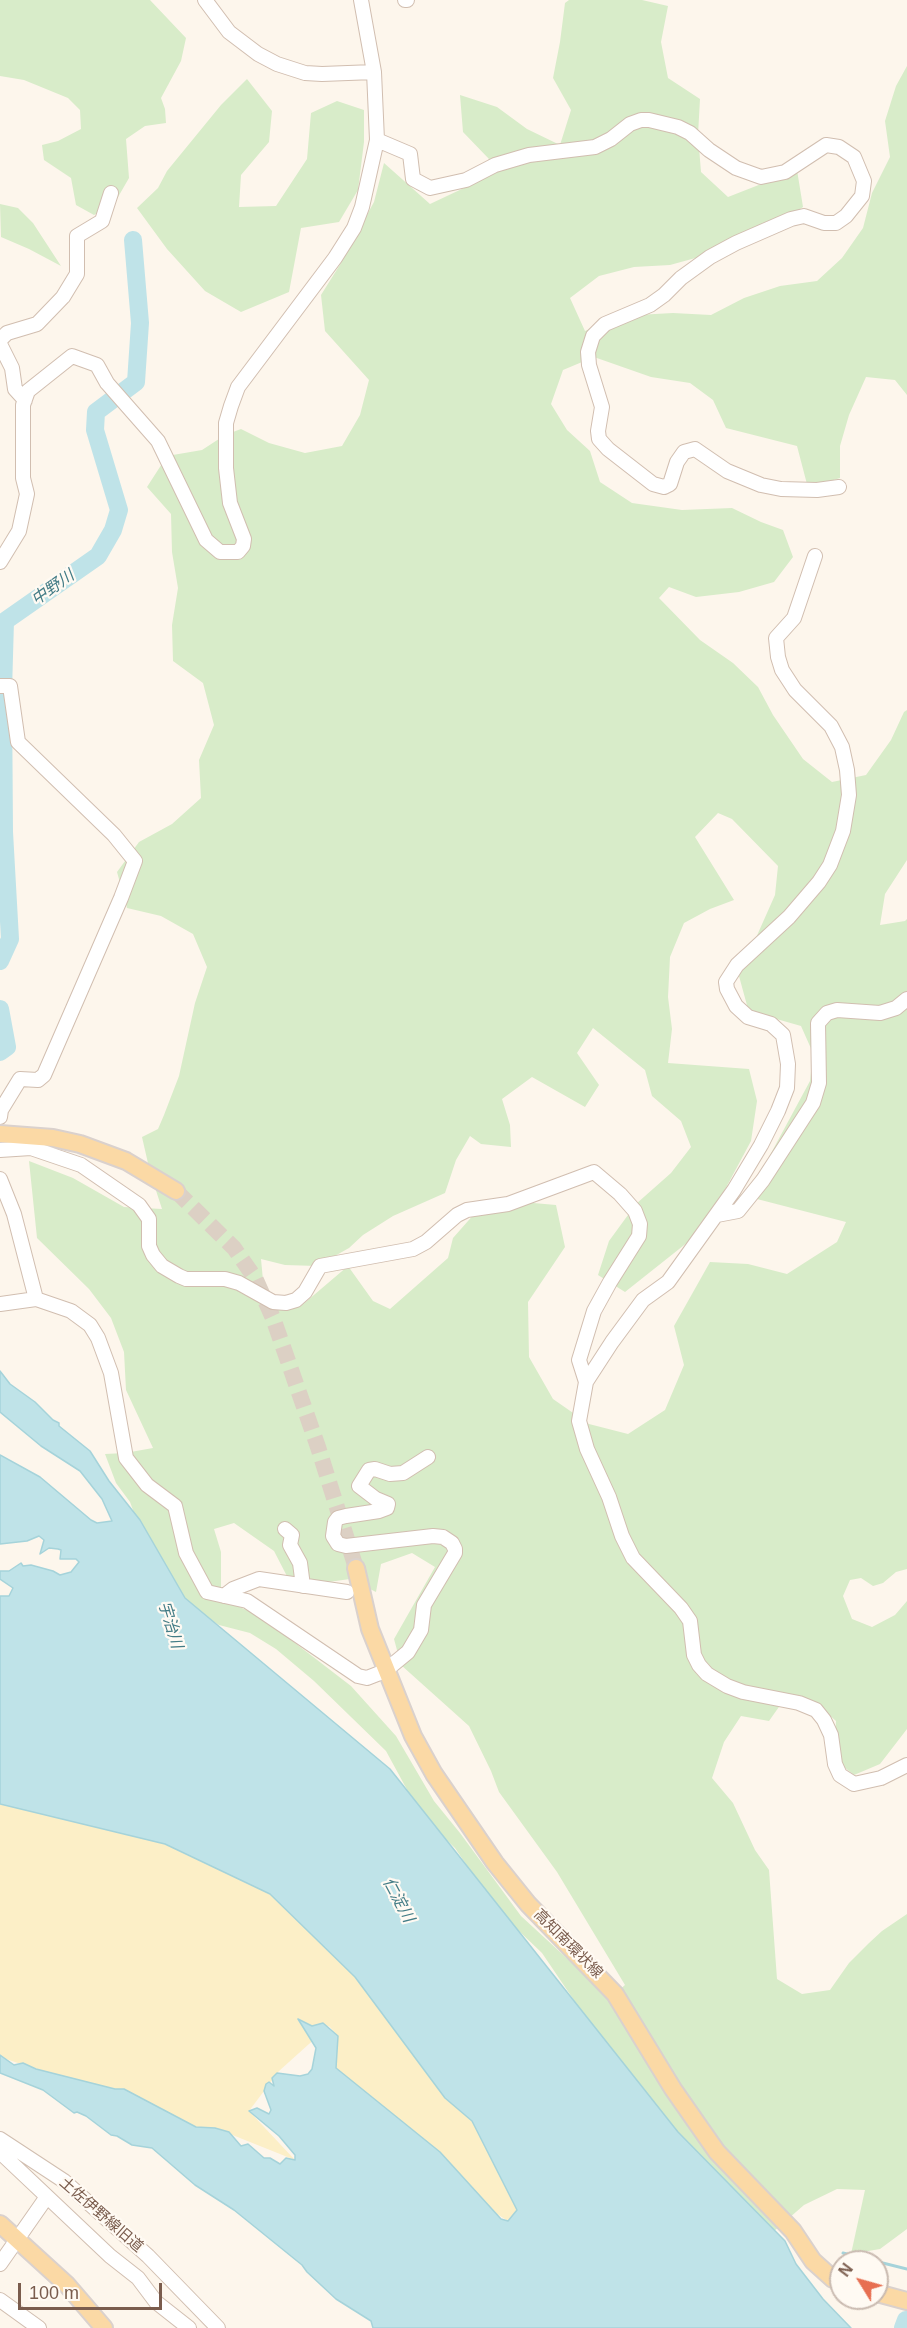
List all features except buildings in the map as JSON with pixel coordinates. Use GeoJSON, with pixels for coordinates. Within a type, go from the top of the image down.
{"type":"FeatureCollection","features":[{"type":"Feature","properties":{"kind":"main road"},"geometry":{"type":"LineString","coordinates":[[0,1134],[53,1138],[80,1144],[126,1161],[176,1191]]}},
{"type":"Feature","properties":{"kind":"main road","name":"高知南環状線"},"geometry":{"type":"LineString","coordinates":[[356,1568],[370,1629],[385,1671],[413,1736],[434,1774],[495,1863],[528,1904],[615,1994],[673,2089],[717,2152],[793,2231],[813,2261],[829,2275]]}},
{"type":"Feature","properties":{"kind":"main road"},"geometry":{"type":"LineString","coordinates":[[0,2224],[67,2286],[104,2328]]}},
{"type":"Feature","properties":{"kind":"main road"},"geometry":{"type":"LineString","coordinates":[[889,2296],[907,2301]]}},
{"type":"Feature","properties":{"kind":"street"},"geometry":{"type":"LineString","coordinates":[[205,0],[229,32],[258,54],[277,64],[305,73],[374,72]]}},
{"type":"Feature","properties":{"kind":"street"},"geometry":{"type":"LineString","coordinates":[[2,553],[19,531],[27,494],[23,478],[23,405],[28,391],[72,356],[97,365],[111,387],[158,441],[206,540],[220,552],[238,552],[243,546],[244,539],[230,503],[226,468],[226,423],[231,406],[238,387],[336,258],[354,228],[363,207],[377,140],[374,72],[361,0]]}},
{"type":"Feature","properties":{"kind":"street"},"geometry":{"type":"LineString","coordinates":[[377,140],[410,154],[413,179],[430,189],[466,180],[495,165],[529,155],[595,147],[611,140],[630,124],[641,120],[678,127],[690,133],[709,150],[736,168],[761,177],[785,172],[826,145],[839,147],[854,158],[864,181],[862,196],[846,216],[836,223],[824,223],[804,216],[791,219],[736,243],[700,264],[650,304],[605,324],[593,336],[588,352],[589,364],[602,407],[599,439],[608,449],[654,484],[664,487],[670,484],[677,462],[684,452],[695,449],[728,471],[761,485],[793,489],[839,487]]}},
{"type":"Feature","properties":{"kind":"street"},"geometry":{"type":"LineString","coordinates":[[25,400],[15,388],[12,368],[0,342],[7,333],[37,324],[63,297],[77,274],[77,236],[102,221],[111,193]]}},
{"type":"Feature","properties":{"kind":"street"},"geometry":{"type":"LineString","coordinates":[[815,556],[794,618],[776,638],[782,670],[795,690],[831,726],[842,747],[849,795],[843,831],[830,865],[819,882],[789,917],[737,965],[726,982],[736,1006],[748,1017],[771,1024],[783,1035],[788,1064],[787,1088],[761,1145],[717,1215],[668,1282],[643,1300],[586,1382],[579,1421],[622,1536],[633,1558],[681,1608],[690,1621],[694,1655],[707,1674],[735,1689],[799,1703],[816,1710],[831,1735],[835,1764],[840,1775],[854,1784],[865,1784],[907,1765]]}},
{"type":"Feature","properties":{"kind":"street"},"geometry":{"type":"LineString","coordinates":[[0,1117],[0,1110],[20,1079],[38,1080],[44,1074],[135,861],[114,835],[18,742],[5,686]]}},
{"type":"Feature","properties":{"kind":"street"},"geometry":{"type":"LineString","coordinates":[[717,1215],[738,1211],[763,1180],[813,1103],[819,1083],[817,1033],[818,1023],[822,1018],[827,1013],[837,1010],[880,1013],[896,1008],[907,999]]}},
{"type":"Feature","properties":{"kind":"street"},"geometry":{"type":"LineString","coordinates":[[0,1150],[31,1148],[81,1165],[139,1205],[149,1219],[149,1246],[153,1255],[162,1266],[179,1276],[225,1279],[240,1283],[273,1302],[286,1303],[296,1300],[304,1292],[311,1277],[320,1266],[413,1248],[426,1242],[467,1210],[508,1204],[594,1172],[620,1194],[635,1211],[640,1224],[639,1236],[594,1311],[579,1360],[586,1382]]}},
{"type":"Feature","properties":{"kind":"street"},"geometry":{"type":"LineString","coordinates":[[0,1179],[14,1214],[36,1299]]}},
{"type":"Feature","properties":{"kind":"street"},"geometry":{"type":"LineString","coordinates":[[0,1304],[36,1299],[80,1317],[90,1325],[98,1338],[111,1373],[126,1458],[147,1485],[175,1506],[186,1553],[207,1592],[247,1601],[358,1676],[367,1678],[385,1671],[408,1652],[421,1630],[424,1605],[455,1553],[454,1545],[443,1537],[434,1536],[346,1546],[339,1544],[332,1532],[338,1518],[387,1508],[388,1504],[376,1499],[360,1486],[369,1470],[375,1469],[390,1474],[404,1473],[428,1457]]}},
{"type":"Feature","properties":{"kind":"street"},"geometry":{"type":"LineString","coordinates":[[285,1529],[292,1535],[290,1545],[300,1563],[303,1586]]}},
{"type":"Feature","properties":{"kind":"street"},"geometry":{"type":"LineString","coordinates":[[224,1596],[233,1589],[259,1579],[346,1592]]}},
{"type":"Feature","properties":{"kind":"street","name":"土佐伊野線旧道"},"geometry":{"type":"LineString","coordinates":[[0,2139],[64,2181],[148,2256],[218,2328]]}},
{"type":"Feature","properties":{"kind":"street"},"geometry":{"type":"LineString","coordinates":[[0,2152],[37,2186],[46,2198],[138,2278],[156,2302],[189,2328]]}},
{"type":"Feature","properties":{"kind":"street"},"geometry":{"type":"LineString","coordinates":[[0,2264],[46,2198]]}},
{"type":"Feature","properties":{"kind":"street"},"geometry":{"type":"LineString","coordinates":[[0,2301],[39,2328]]}},
{"type":"Feature","properties":{"kind":"green space"},"geometry":{"type":"Polygon","coordinates":[[[0,0],[150,0],[186,38],[181,61],[161,98],[166,123],[145,126],[126,139],[129,178],[114,204],[94,215],[76,205],[71,178],[44,160],[42,145],[58,141],[81,129],[80,110],[68,98],[24,80],[0,76],[0,0]]]}},
{"type":"Feature","properties":{"kind":"green space"},"geometry":{"type":"Polygon","coordinates":[[[569,0],[642,0],[668,6],[661,42],[668,78],[700,99],[698,135],[701,172],[728,197],[797,170],[803,207],[771,229],[739,246],[670,265],[634,267],[599,276],[570,298],[585,331],[619,316],[673,313],[711,315],[744,298],[780,286],[817,281],[842,258],[863,228],[872,193],[890,157],[885,121],[896,86],[907,66],[907,395],[895,380],[866,377],[849,415],[840,446],[840,478],[808,488],[797,446],[726,428],[713,400],[690,383],[651,377],[594,357],[563,370],[551,404],[567,430],[590,451],[600,482],[632,503],[682,510],[732,508],[783,530],[793,557],[774,582],[739,592],[696,597],[669,587],[659,598],[700,640],[733,663],[758,687],[773,715],[803,759],[832,782],[866,775],[891,740],[907,710],[907,860],[885,894],[880,925],[907,919],[907,1569],[896,1572],[883,1583],[873,1586],[861,1578],[850,1580],[843,1596],[852,1619],[872,1627],[895,1615],[907,1601],[907,1729],[880,1764],[854,1775],[834,1759],[836,1721],[818,1705],[793,1695],[781,1704],[769,1721],[741,1716],[724,1742],[712,1778],[733,1803],[755,1850],[769,1870],[777,1979],[802,1994],[830,1990],[849,1963],[869,1943],[907,1914],[907,2229],[880,2249],[874,2250],[852,2250],[865,2190],[837,2189],[804,2205],[773,2232],[743,2213],[586,2018],[542,1953],[497,1910],[455,1848],[417,1808],[386,1751],[314,1681],[276,1649],[250,1633],[219,1625],[192,1608],[172,1589],[140,1529],[130,1502],[116,1483],[105,1454],[153,1448],[126,1390],[124,1352],[111,1318],[89,1289],[37,1238],[29,1161],[73,1178],[124,1207],[162,1209],[142,1137],[158,1129],[179,1076],[195,1003],[207,967],[193,934],[161,916],[127,908],[117,872],[139,842],[172,824],[201,798],[199,760],[214,725],[203,683],[173,661],[172,625],[178,588],[172,552],[171,514],[147,487],[167,456],[202,450],[225,435],[241,429],[269,443],[305,453],[342,446],[360,415],[369,380],[325,331],[321,295],[341,263],[345,247],[374,202],[384,163],[430,204],[464,188],[489,159],[463,132],[460,95],[497,107],[527,129],[560,145],[571,110],[553,78],[565,3],[569,0]],[[718,813],[695,837],[734,900],[710,909],[684,923],[670,957],[668,997],[672,1029],[668,1063],[749,1069],[757,1101],[751,1141],[721,1197],[693,1238],[625,1292],[598,1275],[609,1241],[636,1204],[671,1173],[691,1147],[681,1121],[652,1096],[645,1070],[593,1028],[577,1053],[599,1085],[585,1107],[532,1077],[502,1099],[510,1125],[511,1147],[481,1144],[470,1136],[456,1160],[445,1193],[393,1216],[363,1235],[349,1248],[317,1266],[285,1265],[261,1259],[264,1291],[301,1306],[348,1266],[373,1301],[390,1309],[448,1258],[453,1238],[483,1204],[522,1202],[556,1205],[565,1247],[528,1302],[529,1357],[553,1399],[589,1424],[628,1434],[665,1410],[684,1365],[674,1326],[710,1262],[748,1264],[787,1274],[837,1242],[846,1222],[757,1199],[769,1157],[810,1081],[813,1053],[801,1026],[773,1018],[751,1020],[739,976],[775,895],[778,866],[732,819],[718,813]],[[234,1523],[214,1529],[221,1552],[221,1599],[260,1616],[351,1686],[396,1736],[434,1801],[521,1916],[610,1998],[625,1985],[557,1872],[499,1792],[469,1726],[401,1665],[394,1639],[435,1567],[412,1553],[381,1564],[376,1592],[350,1579],[314,1584],[290,1582],[274,1551],[234,1523]]]}},
{"type":"Feature","properties":{"kind":"green space"},"geometry":{"type":"Polygon","coordinates":[[[247,79],[272,111],[269,142],[241,175],[239,207],[276,206],[307,159],[311,113],[337,101],[364,110],[364,142],[358,190],[339,222],[301,228],[289,292],[241,312],[205,291],[167,249],[137,208],[158,188],[167,171],[221,105],[247,79]]]}},
{"type":"Feature","properties":{"kind":"green space"},"geometry":{"type":"Polygon","coordinates":[[[0,204],[18,208],[33,223],[61,266],[1,237],[0,204]]]}},
{"type":"Feature","properties":{"kind":"sand"},"geometry":{"type":"Polygon","coordinates":[[[0,1804],[165,1844],[270,1894],[355,1977],[473,2123],[518,2210],[508,2221],[497,2214],[336,2068],[338,2036],[329,2026],[279,2071],[249,2111],[295,2160],[215,2128],[196,2127],[124,2089],[115,2089],[36,2069],[0,2057],[0,1804]]]}},
{"type":"Feature","properties":{"kind":"water"},"geometry":{"type":"Polygon","coordinates":[[[0,1371],[10,1384],[35,1402],[59,1423],[59,1426],[90,1451],[109,1481],[140,1520],[185,1598],[390,1769],[678,2132],[785,2241],[796,2264],[829,2305],[829,2310],[834,2310],[851,2328],[373,2328],[371,2321],[336,2299],[302,2265],[234,2210],[195,2185],[152,2148],[132,2145],[111,2135],[86,2116],[74,2113],[43,2090],[0,2073],[0,2055],[14,2065],[23,2063],[36,2069],[115,2089],[124,2089],[196,2127],[215,2128],[229,2132],[241,2146],[248,2144],[264,2158],[270,2158],[280,2164],[286,2158],[295,2160],[295,2155],[279,2136],[249,2111],[257,2108],[269,2114],[271,2110],[264,2091],[269,2082],[274,2086],[272,2078],[277,2073],[300,2076],[308,2074],[312,2069],[316,2048],[298,2019],[312,2026],[323,2023],[338,2036],[336,2068],[440,2152],[501,2219],[508,2221],[517,2210],[472,2121],[445,2098],[355,1977],[270,1894],[165,1844],[0,1804],[0,1596],[9,1596],[13,1588],[0,1579],[0,1571],[9,1571],[21,1563],[23,1566],[31,1565],[60,1575],[71,1572],[79,1562],[76,1559],[60,1559],[61,1550],[58,1549],[49,1548],[40,1554],[44,1540],[39,1536],[27,1541],[0,1544],[0,1455],[40,1477],[91,1520],[97,1523],[112,1521],[102,1499],[80,1471],[41,1446],[0,1412],[0,1371]]]}},
{"type":"Feature","properties":{"kind":"waterway","name":"中野川"},"geometry":{"type":"LineString","coordinates":[[0,961],[10,939],[4,832],[5,621],[98,556],[113,530],[119,510],[95,430],[96,412],[136,382],[140,323],[133,240]]}},
{"type":"Feature","properties":{"kind":"waterway","name":"中野川"},"geometry":{"type":"LineString","coordinates":[[0,1009],[7,1047],[0,1052]]}},
{"type":"Feature","properties":{"kind":"waterway"},"geometry":{"type":"LineString","coordinates":[[889,2264],[907,2269]]}},
{"type":"Feature","properties":{"kind":"waterway"},"geometry":{"type":"LineString","coordinates":[[903,2328],[906,2320]]}},
{"type":"Feature","properties":{"kind":"tunnel"},"geometry":{"type":"LineString","coordinates":[[176,1191],[234,1248],[255,1278],[273,1318],[318,1447],[356,1568]]}},
{"type":"Feature","properties":{"kind":"water label","name":"宇治川"},"geometry":{"type":"Point","coordinates":[170,1625]}},
{"type":"Feature","properties":{"kind":"water label","name":"仁淀川"},"geometry":{"type":"Point","coordinates":[398,1900]}}]}
